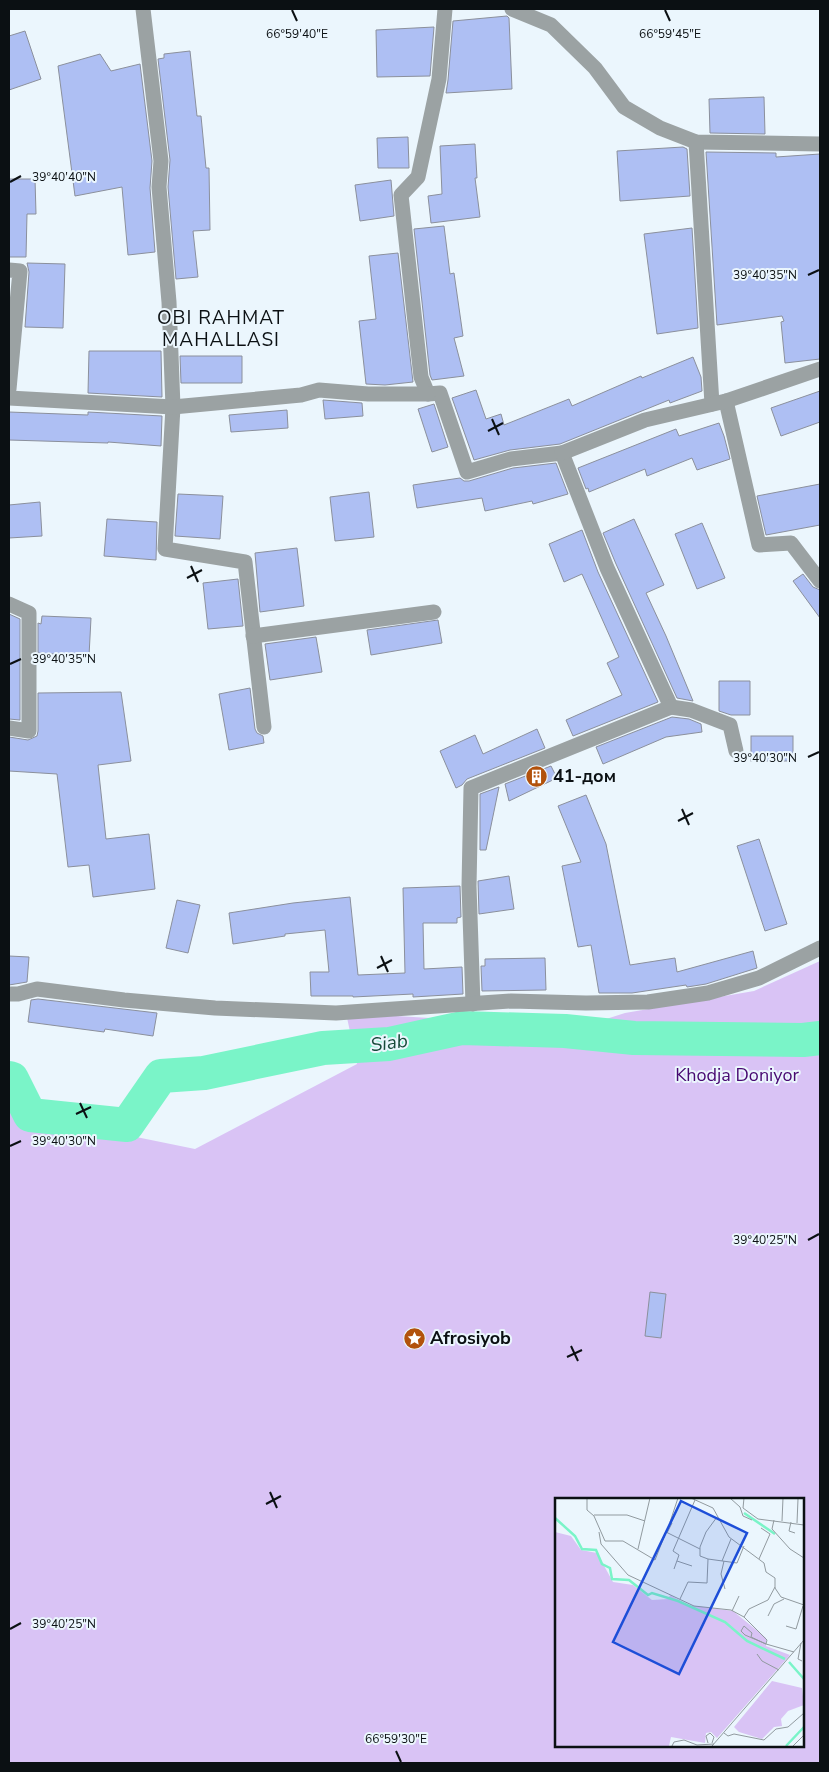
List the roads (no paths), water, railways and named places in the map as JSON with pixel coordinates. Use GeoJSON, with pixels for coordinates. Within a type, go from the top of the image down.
{"type":"FeatureCollection","features":[{"type":"Feature","properties":{"kind":"street"},"geometry":{"type":"LineString","coordinates":[[143,9],[161,162],[160,187],[169,302],[173,407],[165,549],[245,562],[264,727]]}},
{"type":"Feature","properties":{"kind":"street"},"geometry":{"type":"LineString","coordinates":[[428,394],[421,377],[401,195],[418,177],[438,79],[445,9]]}},
{"type":"Feature","properties":{"kind":"street"},"geometry":{"type":"LineString","coordinates":[[512,9],[551,25],[595,68],[624,107],[660,128],[696,142],[820,144]]}},
{"type":"Feature","properties":{"kind":"street"},"geometry":{"type":"LineString","coordinates":[[696,142],[719,402],[758,545],[791,543],[820,581]]}},
{"type":"Feature","properties":{"kind":"street"},"geometry":{"type":"LineString","coordinates":[[9,270],[20,271],[9,389]]}},
{"type":"Feature","properties":{"kind":"street"},"geometry":{"type":"LineString","coordinates":[[9,398],[173,407],[301,395],[319,390],[368,394],[440,393],[467,472],[511,459],[562,453],[645,420],[719,402],[820,369]]}},
{"type":"Feature","properties":{"kind":"street"},"geometry":{"type":"LineString","coordinates":[[562,453],[607,568],[670,707]]}},
{"type":"Feature","properties":{"kind":"street"},"geometry":{"type":"LineString","coordinates":[[9,604],[29,613],[29,731],[9,728]]}},
{"type":"Feature","properties":{"kind":"street"},"geometry":{"type":"LineString","coordinates":[[254,636],[434,612]]}},
{"type":"Feature","properties":{"kind":"street"},"geometry":{"type":"LineString","coordinates":[[474,1004],[469,886],[471,788],[670,707],[691,710],[730,725],[736,751]]}},
{"type":"Feature","properties":{"kind":"street"},"geometry":{"type":"LineString","coordinates":[[9,994],[18,994],[38,989],[124,1000],[215,1008],[336,1013],[511,1001],[648,1002],[708,993],[759,978],[820,948]]}},
{"type":"Feature","properties":{"kind":"waterway","name":"Siab"},"geometry":{"type":"LineString","coordinates":[[9,1078],[12,1079],[30,1115],[127,1125],[161,1076],[204,1073],[323,1048],[389,1044],[462,1028],[565,1031],[634,1038],[803,1040],[820,1038]]}},
{"type":"Feature","properties":{"kind":"place","name":"41-дом"},"geometry":{"type":"Point","coordinates":[537,776]}},
{"type":"Feature","properties":{"kind":"place","name":"Afrosiyob"},"geometry":{"type":"Point","coordinates":[414,1338]}},
{"type":"Feature","properties":{"kind":"district","name":"OBI RAHMAT MAHALLASI"},"geometry":{"type":"Point","coordinates":[221,328]}},
{"type":"Feature","properties":{"kind":"park label","name":"Khodja Doniyor"},"geometry":{"type":"Point","coordinates":[737,1075]}}]}
